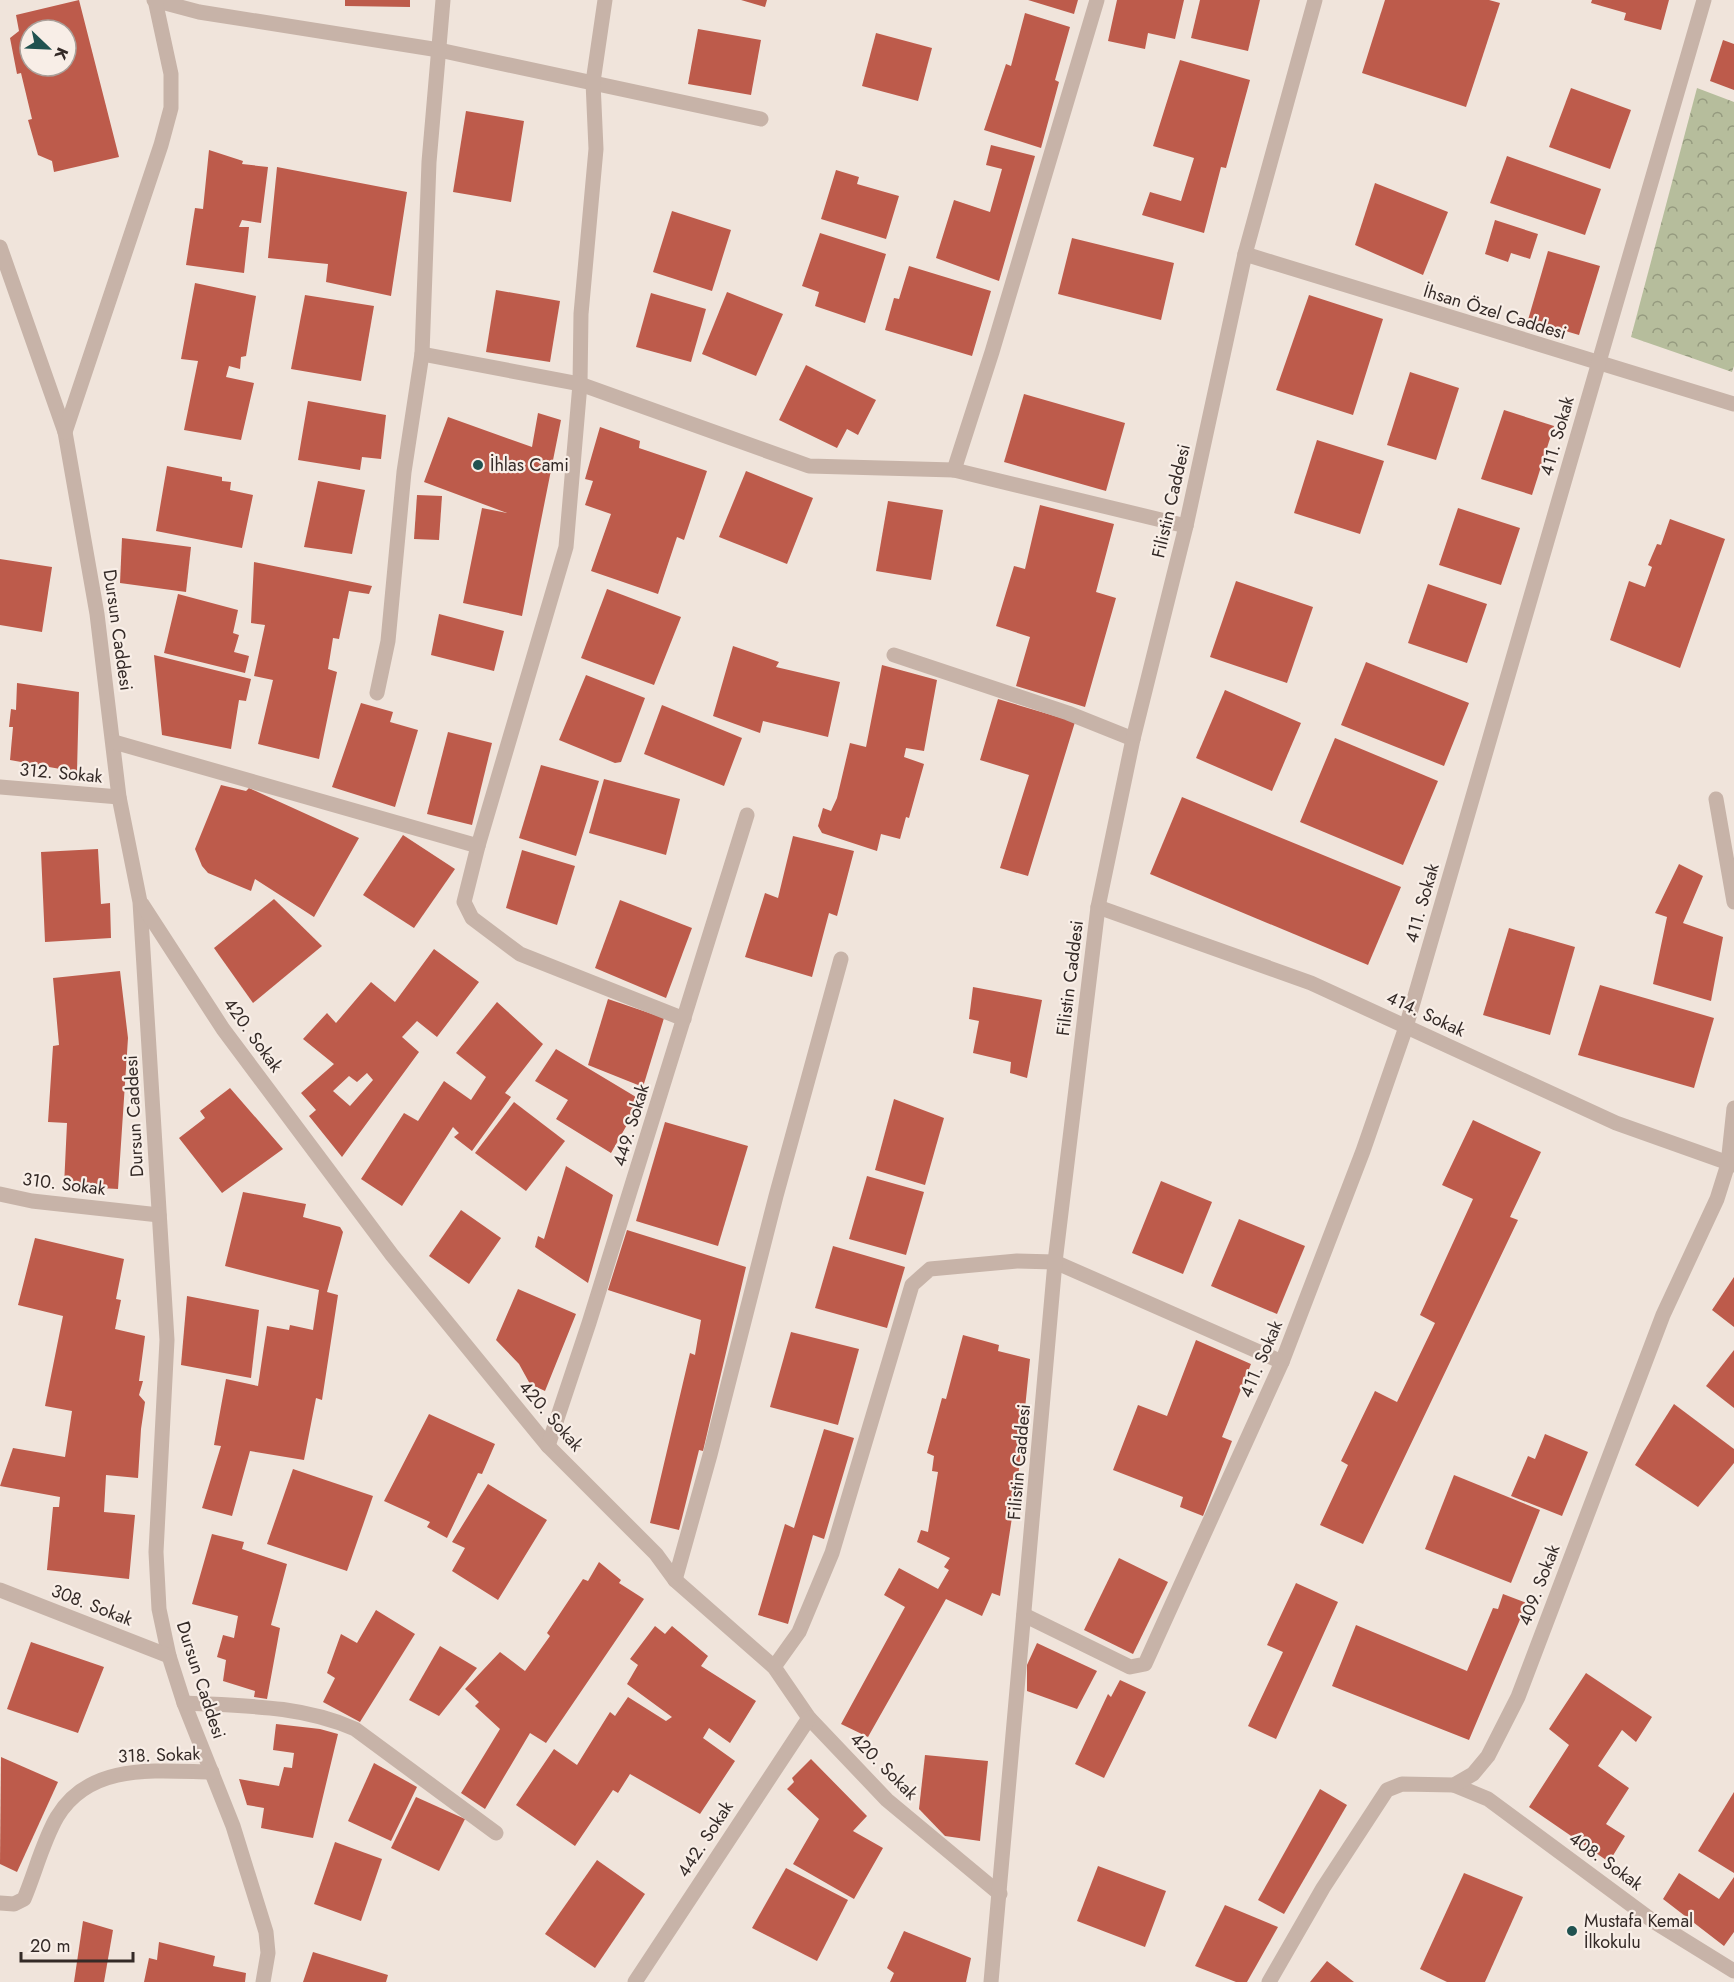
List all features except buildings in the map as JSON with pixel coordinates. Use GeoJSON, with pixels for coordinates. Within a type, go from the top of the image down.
{"type":"FeatureCollection","features":[{"type":"Feature","properties":{"kind":"street"},"geometry":{"type":"LineString","coordinates":[[65,432],[161,145],[171,108],[171,74],[155,0],[199,12],[439,50],[761,119]]}},
{"type":"Feature","properties":{"kind":"street"},"geometry":{"type":"LineString","coordinates":[[377,693],[388,642],[404,472],[422,354],[429,162],[443,0]]}},
{"type":"Feature","properties":{"kind":"street"},"geometry":{"type":"LineString","coordinates":[[605,0],[593,82],[596,149],[581,314],[580,384],[566,547],[478,846],[464,902],[472,918],[520,954],[684,1019]]}},
{"type":"Feature","properties":{"kind":"street"},"geometry":{"type":"LineString","coordinates":[[954,470],[992,352],[1097,0]]}},
{"type":"Feature","properties":{"kind":"street","name":"Filistin Caddesi"},"geometry":{"type":"LineString","coordinates":[[991,1982],[1054,1262],[1098,908],[1133,739],[1186,526],[1245,254],[1315,0]]}},
{"type":"Feature","properties":{"kind":"street","name":"411. Sokak"},"geometry":{"type":"LineString","coordinates":[[1024,1614],[1130,1667],[1144,1664],[1282,1362],[1363,1151],[1406,1027],[1704,0]]}},
{"type":"Feature","properties":{"kind":"street","name":"Dursun Caddesi"},"geometry":{"type":"LineString","coordinates":[[0,247],[65,432],[97,614],[119,797],[140,902],[167,1340],[156,1552],[159,1610],[169,1656],[184,1703],[233,1826],[266,1932],[268,1953],[263,1982]]}},
{"type":"Feature","properties":{"kind":"street","name":"İhsan Özel Caddesi"},"geometry":{"type":"LineString","coordinates":[[1245,254],[1734,404]]}},
{"type":"Feature","properties":{"kind":"street"},"geometry":{"type":"LineString","coordinates":[[422,354],[580,384],[809,466],[954,470],[1186,526]]}},
{"type":"Feature","properties":{"kind":"street"},"geometry":{"type":"LineString","coordinates":[[894,655],[1068,713],[1133,739]]}},
{"type":"Feature","properties":{"kind":"street"},"geometry":{"type":"LineString","coordinates":[[114,742],[478,846]]}},
{"type":"Feature","properties":{"kind":"street","name":"312. Sokak"},"geometry":{"type":"LineString","coordinates":[[0,787],[119,797]]}},
{"type":"Feature","properties":{"kind":"street"},"geometry":{"type":"LineString","coordinates":[[1716,799],[1734,902]]}},
{"type":"Feature","properties":{"kind":"street","name":"449. Sokak"},"geometry":{"type":"LineString","coordinates":[[548,1446],[747,815]]}},
{"type":"Feature","properties":{"kind":"street","name":"420. Sokak"},"geometry":{"type":"LineString","coordinates":[[140,902],[223,1029],[392,1255],[548,1446],[656,1554],[675,1580],[774,1667],[808,1718],[887,1800],[1000,1894]]}},
{"type":"Feature","properties":{"kind":"street","name":"414. Sokak"},"geometry":{"type":"LineString","coordinates":[[1098,908],[1311,983],[1616,1123],[1731,1164]]}},
{"type":"Feature","properties":{"kind":"street"},"geometry":{"type":"LineString","coordinates":[[675,1580],[710,1455],[776,1196],[842,959]]}},
{"type":"Feature","properties":{"kind":"street","name":"409. Sokak"},"geometry":{"type":"LineString","coordinates":[[1454,1785],[1473,1774],[1488,1756],[1518,1697],[1663,1316],[1718,1198],[1731,1164],[1734,1108]]}},
{"type":"Feature","properties":{"kind":"street","name":"310. Sokak"},"geometry":{"type":"LineString","coordinates":[[0,1194],[32,1202],[159,1215]]}},
{"type":"Feature","properties":{"kind":"street"},"geometry":{"type":"LineString","coordinates":[[774,1667],[799,1632],[832,1553],[912,1285],[930,1269],[1017,1261],[1054,1262],[1282,1362]]}},
{"type":"Feature","properties":{"kind":"street","name":"308. Sokak"},"geometry":{"type":"LineString","coordinates":[[0,1590],[169,1656]]}},
{"type":"Feature","properties":{"kind":"street"},"geometry":{"type":"LineString","coordinates":[[184,1703],[278,1707],[330,1718],[355,1729],[496,1833]]}},
{"type":"Feature","properties":{"kind":"street","name":"442. Sokak"},"geometry":{"type":"LineString","coordinates":[[635,1982],[808,1718]]}},
{"type":"Feature","properties":{"kind":"street","name":"318. Sokak"},"geometry":{"type":"LineString","coordinates":[[0,1903],[14,1904],[24,1899],[57,1818],[78,1790],[113,1775],[153,1771],[212,1772]]}},
{"type":"Feature","properties":{"kind":"street"},"geometry":{"type":"LineString","coordinates":[[1269,1982],[1323,1888],[1387,1790],[1402,1784],[1418,1782],[1454,1785]]}},
{"type":"Feature","properties":{"kind":"street","name":"408. Sokak"},"geometry":{"type":"LineString","coordinates":[[1454,1785],[1488,1799],[1653,1921],[1734,1971]]}},
{"type":"Feature","properties":{"kind":"green space"},"geometry":{"type":"Polygon","coordinates":[[[1697,88],[1734,102],[1734,366],[1732,372],[1631,337],[1697,88]]]}},
{"type":"Feature","properties":{"kind":"place","name":"İhlas Cami"},"geometry":{"type":"Point","coordinates":[478,465]}},
{"type":"Feature","properties":{"kind":"place","name":"Mustafa Kemal İlkokulu"},"geometry":{"type":"Point","coordinates":[1572,1931]}}]}
